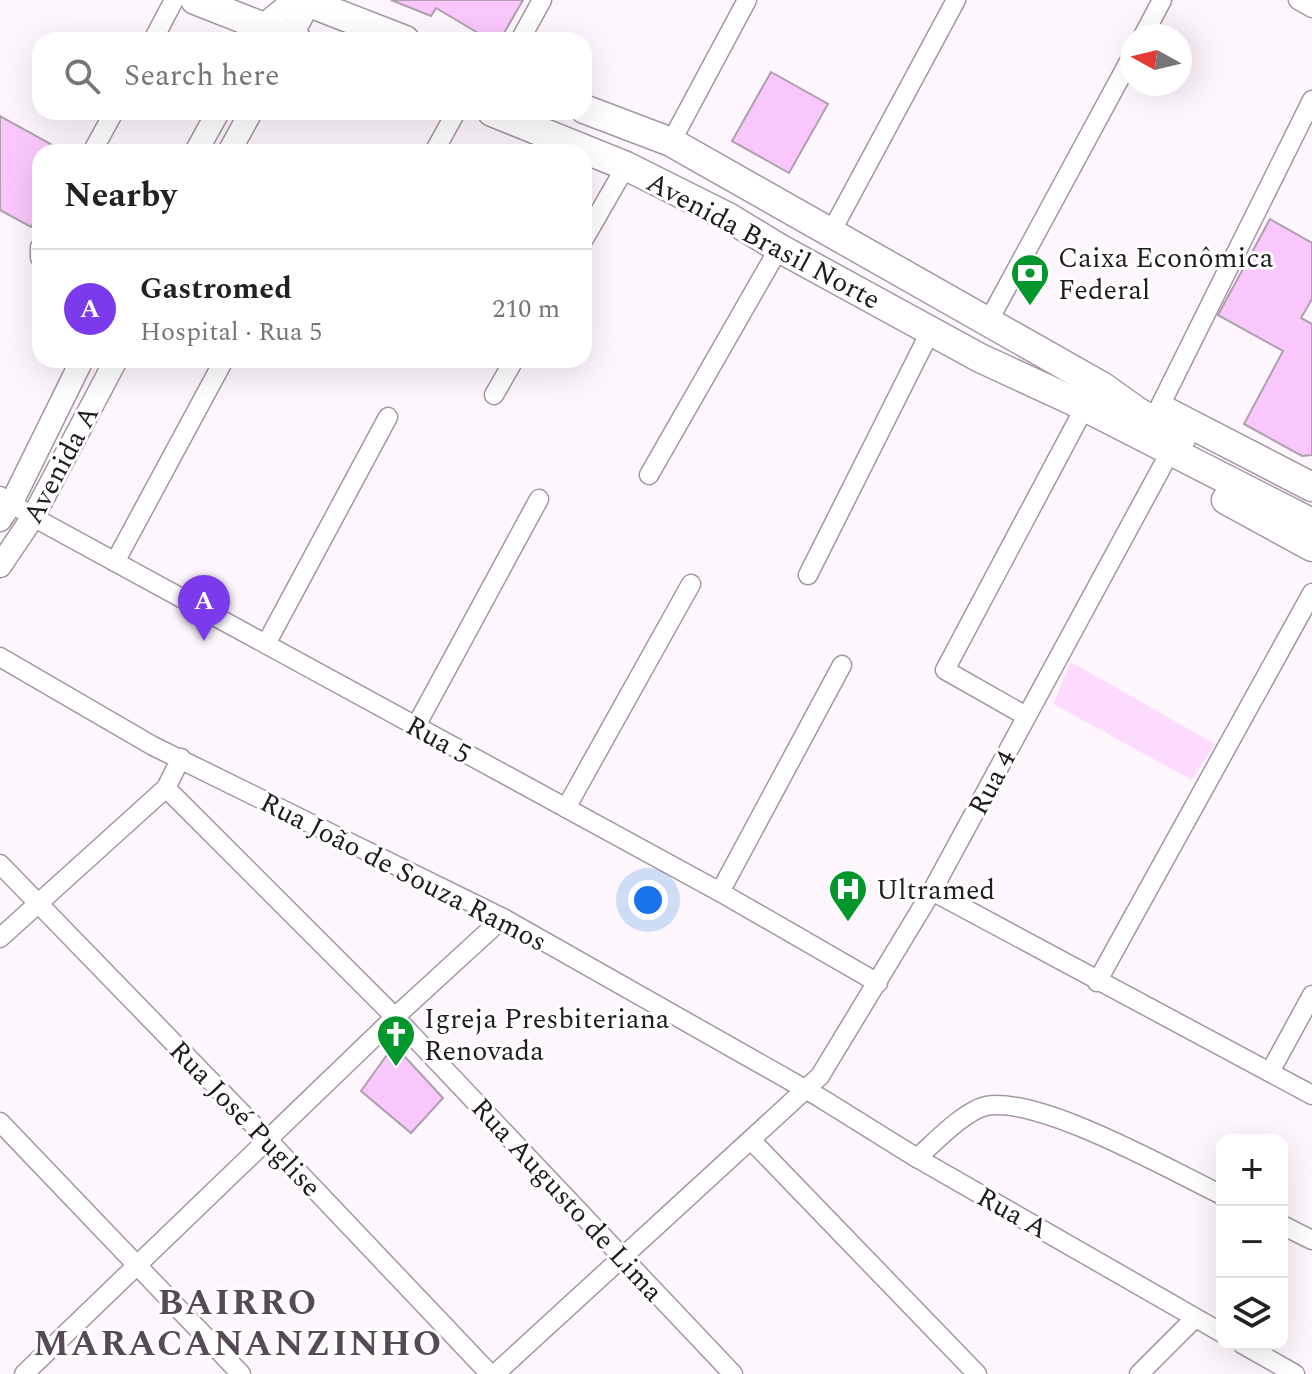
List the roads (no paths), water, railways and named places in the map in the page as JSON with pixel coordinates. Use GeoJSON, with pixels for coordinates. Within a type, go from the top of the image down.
{"type":"FeatureCollection","features":[{"type":"Feature","properties":{"kind":"main road"},"geometry":{"type":"LineString","coordinates":[[195,0],[269,32]]}},
{"type":"Feature","properties":{"kind":"main road"},"geometry":{"type":"LineString","coordinates":[[301,1],[384,32]]}},
{"type":"Feature","properties":{"kind":"main road","name":"Avenida Brasil Norte"},"geometry":{"type":"LineString","coordinates":[[592,112],[671,142],[1312,509]]}},
{"type":"Feature","properties":{"kind":"main road","name":"Avenida Brasil Norte"},"geometry":{"type":"LineString","coordinates":[[512,120],[571,144]]}},
{"type":"Feature","properties":{"kind":"main road","name":"Avenida Brasil Norte"},"geometry":{"type":"LineString","coordinates":[[592,152],[728,217],[980,358],[1071,400],[1312,523]]}},
{"type":"Feature","properties":{"kind":"main road","name":"Avenida Brasil Norte"},"geometry":{"type":"LineString","coordinates":[[1030,382],[1079,418],[1312,547]]}},
{"type":"Feature","properties":{"kind":"main road","name":"Avenida Brasil Norte"},"geometry":{"type":"LineString","coordinates":[[1103,387],[1159,408],[1312,487]]}},
{"type":"Feature","properties":{"kind":"street"},"geometry":{"type":"LineString","coordinates":[[157,32],[174,0]]}},
{"type":"Feature","properties":{"kind":"street"},"geometry":{"type":"LineString","coordinates":[[524,32],[542,0]]}},
{"type":"Feature","properties":{"kind":"street"},"geometry":{"type":"LineString","coordinates":[[671,142],[747,0]]}},
{"type":"Feature","properties":{"kind":"street"},"geometry":{"type":"LineString","coordinates":[[830,234],[956,0]]}},
{"type":"Feature","properties":{"kind":"street"},"geometry":{"type":"LineString","coordinates":[[1149,24],[1162,0]]}},
{"type":"Feature","properties":{"kind":"street"},"geometry":{"type":"LineString","coordinates":[[1298,0],[1312,8]]}},
{"type":"Feature","properties":{"kind":"street"},"geometry":{"type":"LineString","coordinates":[[279,32],[276,13],[301,1]]}},
{"type":"Feature","properties":{"kind":"street"},"geometry":{"type":"LineString","coordinates":[[988,322],[1120,78]]}},
{"type":"Feature","properties":{"kind":"street"},"geometry":{"type":"LineString","coordinates":[[1159,408],[1312,100]]}},
{"type":"Feature","properties":{"kind":"street"},"geometry":{"type":"LineString","coordinates":[[96,144],[110,120]]}},
{"type":"Feature","properties":{"kind":"street"},"geometry":{"type":"LineString","coordinates":[[200,144],[214,120]]}},
{"type":"Feature","properties":{"kind":"street"},"geometry":{"type":"LineString","coordinates":[[233,144],[247,120]]}},
{"type":"Feature","properties":{"kind":"street"},"geometry":{"type":"LineString","coordinates":[[438,144],[452,120]]}},
{"type":"Feature","properties":{"kind":"street"},"geometry":{"type":"LineString","coordinates":[[592,225],[626,166]]}},
{"type":"Feature","properties":{"kind":"street"},"geometry":{"type":"LineString","coordinates":[[649,475],[779,248]]}},
{"type":"Feature","properties":{"kind":"street"},"geometry":{"type":"LineString","coordinates":[[808,575],[931,330]]}},
{"type":"Feature","properties":{"kind":"street","name":"Avenida A"},"geometry":{"type":"LineString","coordinates":[[4,506],[78,368]]}},
{"type":"Feature","properties":{"kind":"street","name":"Avenida A"},"geometry":{"type":"LineString","coordinates":[[0,566],[33,517],[112,368]]}},
{"type":"Feature","properties":{"kind":"street"},"geometry":{"type":"LineString","coordinates":[[115,562],[220,368]]}},
{"type":"Feature","properties":{"kind":"street"},"geometry":{"type":"LineString","coordinates":[[494,395],[509,368]]}},
{"type":"Feature","properties":{"kind":"street"},"geometry":{"type":"LineString","coordinates":[[266,644],[388,417]]}},
{"type":"Feature","properties":{"kind":"street"},"geometry":{"type":"LineString","coordinates":[[1026,716],[945,670],[1079,418]]}},
{"type":"Feature","properties":{"kind":"street","name":"Rua 4"},"geometry":{"type":"LineString","coordinates":[[492,1374],[820,1076],[932,891],[1163,465]]}},
{"type":"Feature","properties":{"kind":"street"},"geometry":{"type":"LineString","coordinates":[[416,726],[539,499]]}},
{"type":"Feature","properties":{"kind":"street","name":"Rua 5"},"geometry":{"type":"LineString","coordinates":[[4,506],[33,517],[266,644],[720,892],[878,983]]}},
{"type":"Feature","properties":{"kind":"street"},"geometry":{"type":"LineString","coordinates":[[566,808],[691,584]]}},
{"type":"Feature","properties":{"kind":"street"},"geometry":{"type":"LineString","coordinates":[[1097,982],[1312,593]]}},
{"type":"Feature","properties":{"kind":"street","name":"Rua João de Souza Ramos"},"geometry":{"type":"LineString","coordinates":[[0,657],[153,746],[503,918],[805,1090]]}},
{"type":"Feature","properties":{"kind":"street"},"geometry":{"type":"LineString","coordinates":[[720,892],[842,665]]}},
{"type":"Feature","properties":{"kind":"street"},"geometry":{"type":"LineString","coordinates":[[0,938],[166,788],[181,758]]}},
{"type":"Feature","properties":{"kind":"street","name":"Rua Augusto de Lima"},"geometry":{"type":"LineString","coordinates":[[166,788],[395,1017],[733,1374]]}},
{"type":"Feature","properties":{"kind":"street","name":"Rua José Puglise"},"geometry":{"type":"LineString","coordinates":[[0,864],[492,1374]]}},
{"type":"Feature","properties":{"kind":"street"},"geometry":{"type":"LineString","coordinates":[[932,891],[1312,1095]]}},
{"type":"Feature","properties":{"kind":"street"},"geometry":{"type":"LineString","coordinates":[[24,1374],[395,1017],[503,918]]}},
{"type":"Feature","properties":{"kind":"street"},"geometry":{"type":"LineString","coordinates":[[1270,1072],[1312,995]]}},
{"type":"Feature","properties":{"kind":"street","name":"Rua A"},"geometry":{"type":"LineString","coordinates":[[805,1090],[1216,1330]]}},
{"type":"Feature","properties":{"kind":"street"},"geometry":{"type":"LineString","coordinates":[[917,1158],[965,1117],[985,1106],[1026,1107],[1111,1141],[1216,1192]]}},
{"type":"Feature","properties":{"kind":"street"},"geometry":{"type":"LineString","coordinates":[[0,1122],[241,1374]]}},
{"type":"Feature","properties":{"kind":"street"},"geometry":{"type":"LineString","coordinates":[[751,1140],[976,1374]]}},
{"type":"Feature","properties":{"kind":"street"},"geometry":{"type":"LineString","coordinates":[[1288,1228],[1312,1240]]}},
{"type":"Feature","properties":{"kind":"street"},"geometry":{"type":"LineString","coordinates":[[1139,1374],[1195,1318]]}},
{"type":"Feature","properties":{"kind":"street"},"geometry":{"type":"LineString","coordinates":[[1253,1350],[1295,1374]]}},
{"type":"Feature","properties":{"kind":"place","name":"Caixa Econômica Federal"},"geometry":{"type":"Point","coordinates":[1030,307]}},
{"type":"Feature","properties":{"kind":"place","name":"Gastromed"},"geometry":{"type":"Point","coordinates":[204,641]}},
{"type":"Feature","properties":{"kind":"place","name":"Ultramed"},"geometry":{"type":"Point","coordinates":[848,923]}},
{"type":"Feature","properties":{"kind":"place","name":"Igreja Presbiteriana Renovada"},"geometry":{"type":"Point","coordinates":[396,1068]}},
{"type":"Feature","properties":{"kind":"district","name":"BAIRRO MARACANANZINHO"},"geometry":{"type":"Point","coordinates":[238,1322]}}]}
